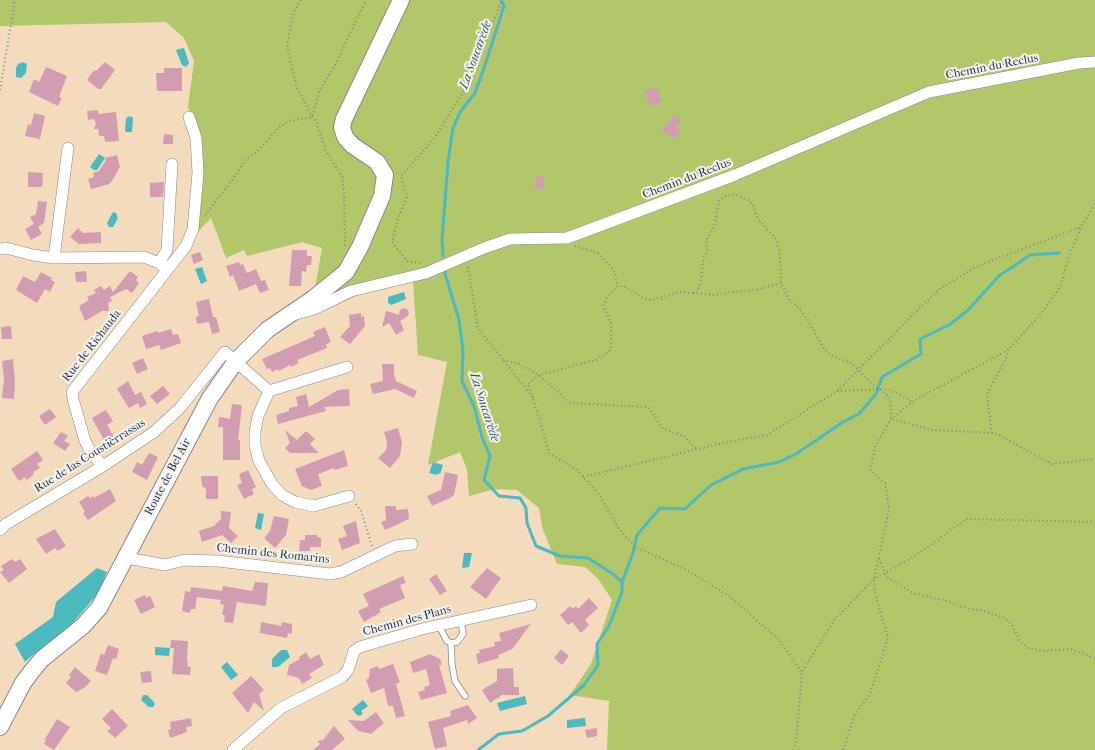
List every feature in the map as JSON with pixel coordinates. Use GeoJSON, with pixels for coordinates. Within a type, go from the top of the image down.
{"type":"FeatureCollection","features":[{"type":"Feature","properties":{"kind":"street","name":"Route de Bel Air"},"geometry":{"type":"LineString","coordinates":[[0,728],[23,683],[32,671],[42,659],[83,626],[99,608],[127,558],[172,467],[210,398],[236,361],[267,330],[346,272],[360,247],[382,196],[385,175],[377,162],[352,145],[344,137],[343,123],[346,110],[401,0]]}},
{"type":"Feature","properties":{"kind":"street","name":"Chemin du Reclus"},"geometry":{"type":"LineString","coordinates":[[288,316],[314,309],[351,291],[426,273],[510,239],[567,238],[735,175],[929,92],[1079,63],[1095,62]]}},
{"type":"Feature","properties":{"kind":"street","name":"Rue de Richauda"},"geometry":{"type":"LineString","coordinates":[[103,466],[92,454],[85,441],[72,392],[163,266],[186,246],[193,230],[198,173],[196,138],[189,117]]}},
{"type":"Feature","properties":{"kind":"street"},"geometry":{"type":"LineString","coordinates":[[54,258],[68,148]]}},
{"type":"Feature","properties":{"kind":"street"},"geometry":{"type":"LineString","coordinates":[[0,249],[6,248],[33,255],[54,258],[144,256],[163,266],[167,250],[172,164]]}},
{"type":"Feature","properties":{"kind":"street","name":"Rue de las Coustièrrassas"},"geometry":{"type":"LineString","coordinates":[[2,524],[103,466],[154,432],[180,408],[226,352],[236,361]]}},
{"type":"Feature","properties":{"kind":"street"},"geometry":{"type":"LineString","coordinates":[[236,361],[269,391]]}},
{"type":"Feature","properties":{"kind":"street"},"geometry":{"type":"LineString","coordinates":[[347,367],[269,391],[258,416],[255,431],[255,446],[259,461],[272,484],[282,495],[295,502],[314,506],[349,496]]}},
{"type":"Feature","properties":{"kind":"street","name":"Chemin des Romarins"},"geometry":{"type":"LineString","coordinates":[[127,558],[165,565],[184,560],[218,561],[330,574],[341,572],[395,546],[412,544]]}},
{"type":"Feature","properties":{"kind":"street","name":"Chemin des Plans"},"geometry":{"type":"LineString","coordinates":[[233,750],[281,708],[342,676],[348,670],[354,651],[360,647],[439,626],[531,605]]}},
{"type":"Feature","properties":{"kind":"lane"},"geometry":{"type":"LineString","coordinates":[[451,643],[457,642],[463,634],[461,621]]}},
{"type":"Feature","properties":{"kind":"lane"},"geometry":{"type":"LineString","coordinates":[[439,626],[444,637],[451,643],[452,665],[455,681],[465,696]]}},
{"type":"Feature","properties":{"kind":"path"},"geometry":{"type":"LineString","coordinates":[[0,90],[15,0]]}},
{"type":"Feature","properties":{"kind":"path"},"geometry":{"type":"LineString","coordinates":[[301,0],[293,14],[287,47],[296,88],[312,117],[316,121],[326,151],[342,176],[344,193],[345,252]]}},
{"type":"Feature","properties":{"kind":"path"},"geometry":{"type":"LineString","coordinates":[[312,117],[320,89],[333,69],[366,0]]}},
{"type":"Feature","properties":{"kind":"path"},"geometry":{"type":"LineString","coordinates":[[421,263],[407,261],[392,242],[398,218],[406,197],[402,176],[433,140],[468,86],[502,0]]}},
{"type":"Feature","properties":{"kind":"path"},"geometry":{"type":"LineString","coordinates":[[193,230],[217,201],[246,159],[257,152],[279,127],[290,121],[312,117]]}},
{"type":"Feature","properties":{"kind":"path"},"geometry":{"type":"LineString","coordinates":[[692,293],[698,290],[701,280],[703,258],[708,249],[706,241],[714,227],[719,201],[725,196],[734,194],[748,200],[753,204],[758,219],[776,239],[780,252],[781,283],[787,297],[797,306],[808,320],[824,349],[832,356],[848,361],[859,369],[872,384],[882,390],[891,403],[891,419]]}},
{"type":"Feature","properties":{"kind":"path"},"geometry":{"type":"LineString","coordinates":[[843,750],[855,714],[870,694],[888,638],[874,593],[874,578],[889,509],[886,483],[870,471],[875,447],[891,419],[912,402],[1008,350],[1041,314],[1060,287],[1069,256],[1081,227],[1095,204]]}},
{"type":"Feature","properties":{"kind":"path"},"geometry":{"type":"LineString","coordinates":[[583,478],[767,435],[837,391],[937,291],[975,267],[1081,227]]}},
{"type":"Feature","properties":{"kind":"path"},"geometry":{"type":"LineString","coordinates":[[567,238],[575,246],[598,252],[613,269],[618,286]]}},
{"type":"Feature","properties":{"kind":"path"},"geometry":{"type":"LineString","coordinates":[[466,256],[478,328],[533,398]]}},
{"type":"Feature","properties":{"kind":"path"},"geometry":{"type":"LineString","coordinates":[[781,283],[760,289],[713,294],[680,292],[652,300],[645,299],[623,286],[618,286],[608,296],[603,306],[611,322],[611,349],[596,360],[539,375],[528,384],[549,453],[577,470],[598,494],[619,529],[637,548],[685,569],[729,596],[779,640],[802,672]]}},
{"type":"Feature","properties":{"kind":"path"},"geometry":{"type":"LineString","coordinates":[[992,433],[987,394],[1007,356],[1008,350]]}},
{"type":"Feature","properties":{"kind":"path"},"geometry":{"type":"LineString","coordinates":[[502,360],[519,364],[539,375],[570,403],[648,407],[663,429],[684,436],[698,450]]}},
{"type":"Feature","properties":{"kind":"path"},"geometry":{"type":"LineString","coordinates":[[837,391],[888,389],[912,402]]}},
{"type":"Feature","properties":{"kind":"path"},"geometry":{"type":"LineString","coordinates":[[891,419],[932,430],[995,433],[1052,464],[1095,459]]}},
{"type":"Feature","properties":{"kind":"path"},"geometry":{"type":"LineString","coordinates":[[349,496],[361,511],[375,555]]}},
{"type":"Feature","properties":{"kind":"path"},"geometry":{"type":"LineString","coordinates":[[793,750],[796,744],[802,672],[834,620],[874,578],[915,556],[966,519],[1095,522]]}},
{"type":"Feature","properties":{"kind":"path"},"geometry":{"type":"LineString","coordinates":[[878,558],[884,573],[898,585],[913,593],[951,602],[958,606],[984,611],[1004,618],[1011,623],[1019,640],[1028,648],[1044,651],[1069,649],[1095,658]]}},
{"type":"Feature","properties":{"kind":"green space"},"geometry":{"type":"Polygon","coordinates":[[[0,0],[1095,0],[1095,750],[607,750],[609,701],[570,695],[591,664],[612,600],[599,580],[585,567],[557,564],[543,530],[539,508],[517,490],[494,489],[469,496],[467,469],[460,452],[428,465],[447,362],[418,355],[413,281],[365,292],[321,312],[315,288],[322,248],[302,242],[247,256],[244,250],[226,258],[211,218],[194,236],[198,138],[188,107],[194,61],[184,38],[166,22],[0,26],[0,0]]]}},
{"type":"Feature","properties":{"kind":"water"},"geometry":{"type":"Polygon","coordinates":[[[184,48],[189,63],[186,67],[182,65],[176,50],[184,48]]]}},
{"type":"Feature","properties":{"kind":"water"},"geometry":{"type":"Polygon","coordinates":[[[23,62],[27,64],[26,73],[21,78],[16,77],[16,68],[18,64],[23,62]]]}},
{"type":"Feature","properties":{"kind":"water"},"geometry":{"type":"Polygon","coordinates":[[[130,116],[133,118],[132,132],[126,132],[126,118],[130,116]]]}},
{"type":"Feature","properties":{"kind":"water"},"geometry":{"type":"Polygon","coordinates":[[[99,154],[105,158],[97,170],[94,170],[90,167],[99,154]]]}},
{"type":"Feature","properties":{"kind":"water"},"geometry":{"type":"Polygon","coordinates":[[[113,212],[116,213],[118,218],[113,227],[109,227],[107,223],[113,212]]]}},
{"type":"Feature","properties":{"kind":"water"},"geometry":{"type":"Polygon","coordinates":[[[202,267],[207,281],[201,284],[195,269],[202,267]]]}},
{"type":"Feature","properties":{"kind":"water"},"geometry":{"type":"Polygon","coordinates":[[[404,292],[406,299],[391,305],[388,303],[388,297],[404,292]]]}},
{"type":"Feature","properties":{"kind":"water"},"geometry":{"type":"Polygon","coordinates":[[[433,462],[443,465],[440,474],[438,473],[437,475],[429,473],[433,462]]]}},
{"type":"Feature","properties":{"kind":"water"},"geometry":{"type":"Polygon","coordinates":[[[258,513],[264,514],[261,530],[255,528],[258,513]]]}},
{"type":"Feature","properties":{"kind":"water"},"geometry":{"type":"Polygon","coordinates":[[[464,553],[472,553],[469,567],[462,568],[464,553]]]}},
{"type":"Feature","properties":{"kind":"water"},"geometry":{"type":"Polygon","coordinates":[[[97,568],[107,572],[99,592],[72,624],[46,647],[25,662],[15,644],[53,617],[56,602],[97,568]]]}},
{"type":"Feature","properties":{"kind":"water"},"geometry":{"type":"Polygon","coordinates":[[[155,647],[170,648],[169,656],[155,655],[155,647]]]}},
{"type":"Feature","properties":{"kind":"water"},"geometry":{"type":"Polygon","coordinates":[[[281,650],[287,650],[290,657],[278,667],[272,667],[272,659],[281,650]]]}},
{"type":"Feature","properties":{"kind":"water"},"geometry":{"type":"Polygon","coordinates":[[[227,662],[238,675],[231,680],[221,667],[227,662]]]}},
{"type":"Feature","properties":{"kind":"water"},"geometry":{"type":"Polygon","coordinates":[[[143,695],[147,695],[153,701],[155,704],[153,707],[149,707],[141,700],[143,695]]]}},
{"type":"Feature","properties":{"kind":"water"},"geometry":{"type":"Polygon","coordinates":[[[525,696],[527,704],[500,711],[497,703],[525,696]]]}},
{"type":"Feature","properties":{"kind":"water"},"geometry":{"type":"Polygon","coordinates":[[[363,700],[368,706],[361,711],[363,713],[360,716],[357,715],[352,709],[363,700]]]}},
{"type":"Feature","properties":{"kind":"water"},"geometry":{"type":"Polygon","coordinates":[[[585,718],[586,726],[567,728],[567,720],[585,718]]]}},
{"type":"Feature","properties":{"kind":"building"},"geometry":{"type":"Polygon","coordinates":[[[105,62],[115,70],[101,89],[98,89],[87,80],[94,70],[96,71],[105,62]]]}},
{"type":"Feature","properties":{"kind":"building"},"geometry":{"type":"Polygon","coordinates":[[[46,67],[67,76],[59,97],[62,98],[58,106],[29,92],[34,79],[39,82],[46,67]]]}},
{"type":"Feature","properties":{"kind":"building"},"geometry":{"type":"Polygon","coordinates":[[[164,68],[182,68],[182,91],[157,91],[156,73],[164,73],[164,68]]]}},
{"type":"Feature","properties":{"kind":"building"},"geometry":{"type":"Polygon","coordinates":[[[656,87],[662,102],[651,107],[644,92],[656,87]]]}},
{"type":"Feature","properties":{"kind":"building"},"geometry":{"type":"Polygon","coordinates":[[[98,110],[98,114],[116,112],[119,141],[105,142],[104,136],[99,136],[98,129],[94,129],[96,123],[94,119],[88,120],[87,111],[98,110]]]}},
{"type":"Feature","properties":{"kind":"building"},"geometry":{"type":"Polygon","coordinates":[[[34,113],[45,116],[40,139],[25,136],[28,124],[31,125],[34,113]]]}},
{"type":"Feature","properties":{"kind":"building"},"geometry":{"type":"Polygon","coordinates":[[[675,115],[681,121],[676,127],[681,132],[674,139],[661,130],[675,115]]]}},
{"type":"Feature","properties":{"kind":"building"},"geometry":{"type":"Polygon","coordinates":[[[164,134],[173,135],[173,144],[163,144],[164,134]]]}},
{"type":"Feature","properties":{"kind":"building"},"geometry":{"type":"Polygon","coordinates":[[[117,155],[120,167],[112,181],[109,184],[91,189],[88,179],[94,177],[93,173],[99,171],[106,160],[105,158],[117,155]]]}},
{"type":"Feature","properties":{"kind":"building"},"geometry":{"type":"Polygon","coordinates":[[[28,172],[43,173],[42,187],[28,187],[28,172]]]}},
{"type":"Feature","properties":{"kind":"building"},"geometry":{"type":"Polygon","coordinates":[[[537,175],[544,176],[543,189],[534,188],[537,175]]]}},
{"type":"Feature","properties":{"kind":"building"},"geometry":{"type":"Polygon","coordinates":[[[164,182],[163,197],[150,197],[150,183],[164,182]]]}},
{"type":"Feature","properties":{"kind":"building"},"geometry":{"type":"Polygon","coordinates":[[[38,201],[47,202],[44,223],[38,227],[42,234],[31,240],[25,229],[34,224],[30,217],[36,214],[38,201]]]}},
{"type":"Feature","properties":{"kind":"building"},"geometry":{"type":"Polygon","coordinates":[[[78,228],[83,233],[101,232],[101,243],[79,244],[70,237],[78,228]]]}},
{"type":"Feature","properties":{"kind":"building"},"geometry":{"type":"Polygon","coordinates":[[[292,250],[307,250],[307,256],[312,256],[311,265],[307,265],[306,272],[302,271],[301,286],[289,286],[292,250]]]}},
{"type":"Feature","properties":{"kind":"building"},"geometry":{"type":"Polygon","coordinates":[[[200,252],[203,260],[194,264],[191,255],[200,252]]]}},
{"type":"Feature","properties":{"kind":"building"},"geometry":{"type":"Polygon","coordinates":[[[239,262],[240,265],[243,264],[247,273],[256,269],[261,281],[265,280],[269,290],[260,293],[256,284],[239,291],[233,275],[230,277],[226,266],[239,262]]]}},
{"type":"Feature","properties":{"kind":"building"},"geometry":{"type":"Polygon","coordinates":[[[86,271],[87,282],[76,282],[75,272],[86,271]]]}},
{"type":"Feature","properties":{"kind":"building"},"geometry":{"type":"Polygon","coordinates":[[[130,271],[138,277],[136,280],[139,283],[132,293],[126,289],[110,297],[112,301],[108,303],[109,311],[102,311],[85,321],[79,306],[89,300],[87,297],[96,293],[94,290],[101,286],[104,290],[110,286],[113,292],[130,271]]]}},
{"type":"Feature","properties":{"kind":"building"},"geometry":{"type":"Polygon","coordinates":[[[41,272],[52,278],[51,280],[55,282],[50,292],[45,289],[37,303],[16,290],[23,276],[35,282],[41,272]]]}},
{"type":"Feature","properties":{"kind":"building"},"geometry":{"type":"Polygon","coordinates":[[[209,299],[213,317],[216,317],[220,332],[212,334],[209,322],[197,324],[196,317],[199,316],[196,302],[209,299]]]}},
{"type":"Feature","properties":{"kind":"building"},"geometry":{"type":"Polygon","coordinates":[[[403,308],[407,309],[409,312],[408,316],[400,321],[404,330],[396,335],[389,323],[382,327],[386,311],[399,315],[400,310],[403,308]]]}},
{"type":"Feature","properties":{"kind":"building"},"geometry":{"type":"Polygon","coordinates":[[[361,313],[361,317],[364,316],[365,326],[350,344],[340,337],[350,326],[349,315],[361,313]]]}},
{"type":"Feature","properties":{"kind":"building"},"geometry":{"type":"Polygon","coordinates":[[[11,326],[12,339],[2,339],[1,327],[11,326]]]}},
{"type":"Feature","properties":{"kind":"building"},"geometry":{"type":"Polygon","coordinates":[[[325,327],[331,342],[326,344],[327,348],[297,360],[299,363],[291,367],[290,365],[279,371],[278,369],[272,372],[270,368],[267,369],[262,359],[315,336],[313,332],[325,327]]]}},
{"type":"Feature","properties":{"kind":"building"},"geometry":{"type":"Polygon","coordinates":[[[171,329],[173,335],[178,334],[181,343],[161,350],[159,345],[146,349],[142,336],[157,331],[158,333],[171,329]]]}},
{"type":"Feature","properties":{"kind":"building"},"geometry":{"type":"Polygon","coordinates":[[[143,358],[148,369],[137,374],[132,363],[143,358]]]}},
{"type":"Feature","properties":{"kind":"building"},"geometry":{"type":"Polygon","coordinates":[[[13,359],[15,382],[14,399],[2,398],[4,379],[2,361],[13,359]]]}},
{"type":"Feature","properties":{"kind":"building"},"geometry":{"type":"Polygon","coordinates":[[[382,364],[394,364],[396,381],[417,391],[414,398],[395,389],[373,394],[370,384],[383,381],[382,364]]]}},
{"type":"Feature","properties":{"kind":"building"},"geometry":{"type":"Polygon","coordinates":[[[128,381],[135,395],[141,392],[147,404],[140,408],[138,403],[129,408],[117,389],[128,381]]]}},
{"type":"Feature","properties":{"kind":"building"},"geometry":{"type":"Polygon","coordinates":[[[163,386],[170,394],[157,404],[150,396],[163,386]]]}},
{"type":"Feature","properties":{"kind":"building"},"geometry":{"type":"Polygon","coordinates":[[[349,389],[350,406],[324,407],[326,411],[278,424],[276,415],[289,411],[289,408],[298,406],[296,397],[306,394],[309,407],[338,390],[349,389]]]}},
{"type":"Feature","properties":{"kind":"building"},"geometry":{"type":"Polygon","coordinates":[[[232,404],[242,405],[238,440],[240,440],[240,460],[223,460],[223,427],[218,427],[219,417],[230,419],[232,404]]]}},
{"type":"Feature","properties":{"kind":"building"},"geometry":{"type":"Polygon","coordinates":[[[50,409],[56,417],[45,425],[39,416],[50,409]]]}},
{"type":"Feature","properties":{"kind":"building"},"geometry":{"type":"Polygon","coordinates":[[[106,410],[113,421],[107,425],[114,437],[105,442],[92,418],[106,410]]]}},
{"type":"Feature","properties":{"kind":"building"},"geometry":{"type":"Polygon","coordinates":[[[398,428],[402,442],[400,456],[390,468],[378,458],[386,450],[387,442],[384,432],[398,428]]]}},
{"type":"Feature","properties":{"kind":"building"},"geometry":{"type":"Polygon","coordinates":[[[285,430],[297,440],[306,431],[315,439],[310,444],[319,453],[290,453],[285,448],[290,443],[285,430]]]}},
{"type":"Feature","properties":{"kind":"building"},"geometry":{"type":"Polygon","coordinates":[[[61,432],[68,436],[64,441],[70,444],[65,451],[53,443],[61,432]]]}},
{"type":"Feature","properties":{"kind":"building"},"geometry":{"type":"Polygon","coordinates":[[[344,450],[348,466],[335,470],[334,468],[318,474],[322,486],[311,490],[302,486],[295,469],[344,450]]]}},
{"type":"Feature","properties":{"kind":"building"},"geometry":{"type":"Polygon","coordinates":[[[37,451],[43,460],[37,464],[40,468],[33,472],[34,474],[27,480],[25,477],[19,481],[11,469],[37,451]]]}},
{"type":"Feature","properties":{"kind":"building"},"geometry":{"type":"Polygon","coordinates":[[[149,453],[158,457],[147,480],[132,472],[137,462],[142,465],[149,453]]]}},
{"type":"Feature","properties":{"kind":"building"},"geometry":{"type":"Polygon","coordinates":[[[248,470],[256,487],[252,489],[254,494],[244,499],[237,485],[242,483],[239,474],[248,470]]]}},
{"type":"Feature","properties":{"kind":"building"},"geometry":{"type":"Polygon","coordinates":[[[445,472],[458,475],[454,495],[432,506],[427,496],[441,490],[445,472]]]}},
{"type":"Feature","properties":{"kind":"building"},"geometry":{"type":"Polygon","coordinates":[[[201,476],[218,476],[218,499],[206,499],[206,489],[202,486],[201,476]]]}},
{"type":"Feature","properties":{"kind":"building"},"geometry":{"type":"Polygon","coordinates":[[[110,489],[116,501],[88,520],[83,513],[85,512],[79,502],[88,496],[90,498],[93,496],[94,498],[110,489]]]}},
{"type":"Feature","properties":{"kind":"building"},"geometry":{"type":"Polygon","coordinates":[[[385,506],[396,506],[396,510],[408,509],[409,519],[385,530],[381,522],[386,520],[385,506]]]}},
{"type":"Feature","properties":{"kind":"building"},"geometry":{"type":"Polygon","coordinates":[[[221,511],[231,512],[229,528],[238,536],[231,543],[222,535],[202,542],[199,531],[214,526],[221,519],[221,511]]]}},
{"type":"Feature","properties":{"kind":"building"},"geometry":{"type":"Polygon","coordinates":[[[274,516],[289,519],[286,535],[275,548],[264,538],[270,531],[274,516]]]}},
{"type":"Feature","properties":{"kind":"building"},"geometry":{"type":"Polygon","coordinates":[[[356,521],[360,543],[342,550],[338,539],[347,536],[343,526],[356,521]]]}},
{"type":"Feature","properties":{"kind":"building"},"geometry":{"type":"Polygon","coordinates":[[[55,529],[66,546],[58,551],[55,548],[46,554],[36,539],[55,529]]]}},
{"type":"Feature","properties":{"kind":"building"},"geometry":{"type":"Polygon","coordinates":[[[305,535],[317,535],[317,537],[321,538],[321,547],[310,547],[310,551],[299,551],[300,540],[305,540],[305,535]]]}},
{"type":"Feature","properties":{"kind":"building"},"geometry":{"type":"Polygon","coordinates":[[[12,559],[15,562],[20,559],[27,569],[9,583],[0,572],[4,570],[1,566],[12,559]]]}},
{"type":"Feature","properties":{"kind":"building"},"geometry":{"type":"Polygon","coordinates":[[[487,568],[501,578],[486,599],[470,587],[487,568]]]}},
{"type":"Feature","properties":{"kind":"building"},"geometry":{"type":"Polygon","coordinates":[[[436,574],[447,591],[440,595],[429,579],[436,574]]]}},
{"type":"Feature","properties":{"kind":"building"},"geometry":{"type":"Polygon","coordinates":[[[403,576],[406,583],[400,585],[405,598],[379,609],[381,612],[364,622],[358,611],[369,606],[363,594],[403,576]]]}},
{"type":"Feature","properties":{"kind":"building"},"geometry":{"type":"Polygon","coordinates":[[[255,582],[268,583],[266,606],[237,602],[233,623],[224,622],[225,615],[222,615],[224,605],[220,604],[221,600],[197,597],[195,609],[191,609],[190,613],[182,611],[185,591],[190,592],[191,587],[222,591],[223,586],[252,591],[255,582]]]}},
{"type":"Feature","properties":{"kind":"building"},"geometry":{"type":"Polygon","coordinates":[[[145,595],[146,598],[150,596],[155,607],[141,614],[134,600],[145,595]]]}},
{"type":"Feature","properties":{"kind":"building"},"geometry":{"type":"Polygon","coordinates":[[[589,598],[598,608],[585,620],[589,625],[581,633],[572,622],[568,625],[560,615],[570,606],[573,609],[576,606],[578,609],[589,598]]]}},
{"type":"Feature","properties":{"kind":"building"},"geometry":{"type":"Polygon","coordinates":[[[261,622],[281,626],[282,622],[292,624],[292,634],[288,633],[287,638],[260,633],[261,622]]]}},
{"type":"Feature","properties":{"kind":"building"},"geometry":{"type":"Polygon","coordinates":[[[531,624],[512,649],[498,655],[499,658],[478,664],[476,654],[480,653],[479,650],[495,646],[494,642],[501,641],[499,633],[531,624]]]}},
{"type":"Feature","properties":{"kind":"building"},"geometry":{"type":"Polygon","coordinates":[[[171,640],[188,641],[187,658],[188,667],[191,667],[190,675],[172,674],[174,648],[170,648],[171,640]]]}},
{"type":"Feature","properties":{"kind":"building"},"geometry":{"type":"Polygon","coordinates":[[[108,645],[119,649],[116,659],[113,658],[107,675],[95,671],[101,653],[104,655],[108,645]]]}},
{"type":"Feature","properties":{"kind":"building"},"geometry":{"type":"Polygon","coordinates":[[[561,649],[569,656],[562,665],[554,658],[561,649]]]}},
{"type":"Feature","properties":{"kind":"building"},"geometry":{"type":"Polygon","coordinates":[[[306,652],[310,659],[319,654],[324,665],[309,674],[312,678],[302,684],[299,678],[287,675],[289,665],[300,659],[299,657],[306,652]]]}},
{"type":"Feature","properties":{"kind":"building"},"geometry":{"type":"Polygon","coordinates":[[[430,654],[440,659],[442,665],[439,665],[447,693],[421,700],[418,692],[425,690],[424,687],[430,685],[426,669],[413,673],[410,662],[430,654]]]}},
{"type":"Feature","properties":{"kind":"building"},"geometry":{"type":"Polygon","coordinates":[[[393,664],[400,682],[396,684],[405,716],[396,718],[393,706],[388,706],[384,688],[371,693],[366,680],[369,678],[370,669],[378,666],[379,669],[393,664]]]}},
{"type":"Feature","properties":{"kind":"building"},"geometry":{"type":"Polygon","coordinates":[[[75,667],[91,681],[84,688],[76,692],[66,683],[71,677],[69,675],[75,667]]]}},
{"type":"Feature","properties":{"kind":"building"},"geometry":{"type":"Polygon","coordinates":[[[513,668],[514,687],[519,687],[519,695],[502,695],[490,703],[482,690],[497,681],[497,669],[513,668]]]}},
{"type":"Feature","properties":{"kind":"building"},"geometry":{"type":"Polygon","coordinates":[[[151,671],[152,682],[142,683],[140,672],[151,671]]]}},
{"type":"Feature","properties":{"kind":"building"},"geometry":{"type":"Polygon","coordinates":[[[251,676],[264,690],[259,694],[264,711],[254,702],[248,713],[232,693],[251,676]]]}},
{"type":"Feature","properties":{"kind":"building"},"geometry":{"type":"Polygon","coordinates":[[[468,705],[477,718],[468,724],[467,720],[443,728],[447,746],[435,749],[428,722],[451,716],[450,711],[468,705]]]}},
{"type":"Feature","properties":{"kind":"building"},"geometry":{"type":"Polygon","coordinates":[[[112,709],[128,726],[115,738],[107,731],[111,728],[102,719],[112,709]]]}},
{"type":"Feature","properties":{"kind":"building"},"geometry":{"type":"Polygon","coordinates":[[[376,712],[384,723],[371,734],[358,731],[348,720],[364,721],[376,712]]]}},
{"type":"Feature","properties":{"kind":"building"},"geometry":{"type":"Polygon","coordinates":[[[191,718],[192,726],[186,727],[187,732],[170,738],[168,730],[171,729],[170,722],[191,718]]]}},
{"type":"Feature","properties":{"kind":"building"},"geometry":{"type":"Polygon","coordinates":[[[57,719],[70,727],[54,750],[44,744],[45,739],[57,719]]]}},
{"type":"Feature","properties":{"kind":"building"},"geometry":{"type":"Polygon","coordinates":[[[334,726],[345,739],[332,750],[313,750],[320,744],[317,741],[323,740],[334,726]]]}},
{"type":"Feature","properties":{"kind":"building"},"geometry":{"type":"Polygon","coordinates":[[[597,728],[597,736],[587,738],[585,730],[597,728]]]}},
{"type":"Feature","properties":{"kind":"waterway","name":"La Soucarède"},"geometry":{"type":"LineString","coordinates":[[443,256],[442,240],[448,162],[453,128],[460,112],[475,93],[504,6],[501,0]]}},
{"type":"Feature","properties":{"kind":"waterway"},"geometry":{"type":"LineString","coordinates":[[622,582],[633,553],[637,535],[660,508],[685,509],[711,485],[743,469],[779,462],[796,454],[843,422],[859,414],[876,394],[882,377],[921,354],[920,339],[949,325],[967,311],[999,276],[1030,255],[1059,253]]}},
{"type":"Feature","properties":{"kind":"waterway","name":"La Soucarède"},"geometry":{"type":"LineString","coordinates":[[444,270],[459,320],[463,351],[462,381],[474,406],[482,437],[490,456],[484,480],[499,496],[520,498],[526,508],[527,523],[536,546],[560,556],[588,558],[613,574],[622,582],[622,592],[609,626],[597,644],[598,665],[584,685],[548,716],[522,731],[499,734],[478,750]]}}]}
